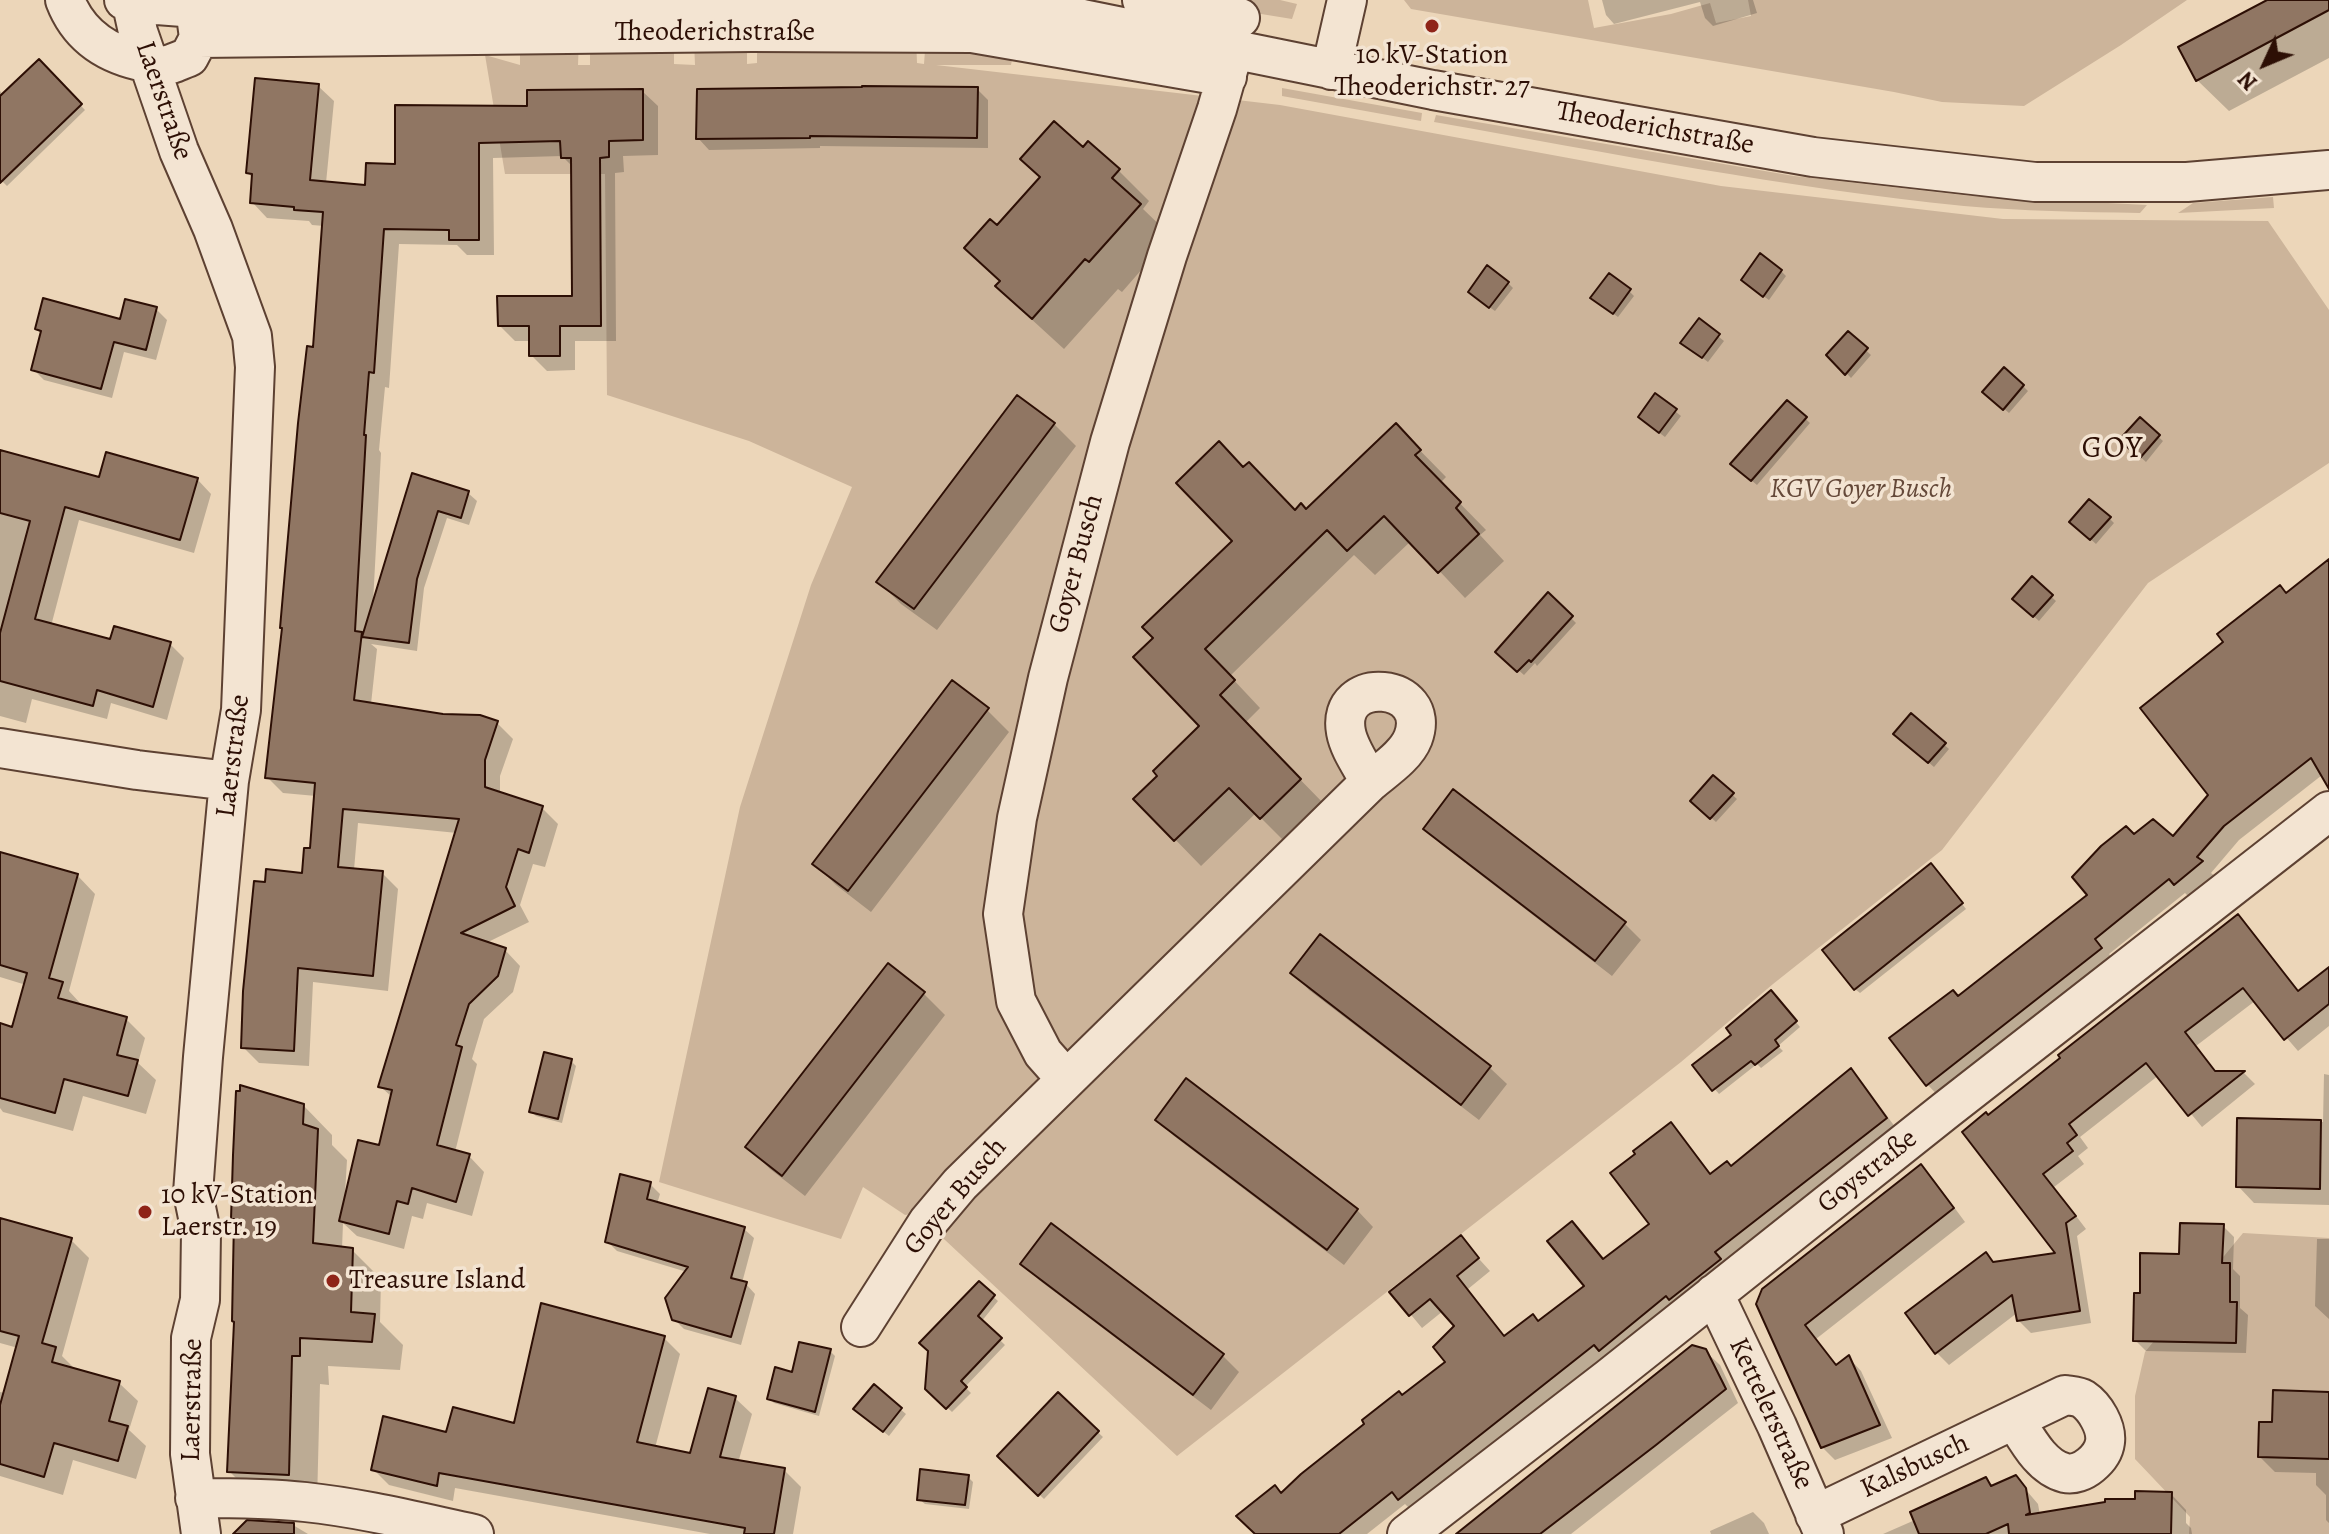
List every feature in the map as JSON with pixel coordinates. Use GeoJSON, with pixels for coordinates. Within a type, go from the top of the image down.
{"type":"FeatureCollection","features":[{"type":"Feature","properties":{"kind":"street","name":"Theoderichstraße"},"geometry":{"type":"LineString","coordinates":[[1142,0],[1234,48]]}},
{"type":"Feature","properties":{"kind":"street"},"geometry":{"type":"LineString","coordinates":[[1331,70],[1347,0]]}},
{"type":"Feature","properties":{"kind":"street","name":"Laerstraße"},"geometry":{"type":"LineString","coordinates":[[65,1],[84,31],[102,48],[149,64]]}},
{"type":"Feature","properties":{"kind":"street","name":"Theoderichstraße"},"geometry":{"type":"LineString","coordinates":[[129,1],[196,15],[767,32],[972,33],[1234,48]]}},
{"type":"Feature","properties":{"kind":"street","name":"Laerstraße"},"geometry":{"type":"LineString","coordinates":[[129,1],[179,151],[213,229],[252,336],[255,367],[241,710],[229,781],[193,1193],[201,1232],[200,1300],[191,1338],[190,1454],[198,1516]]}},
{"type":"Feature","properties":{"kind":"street","name":"Theoderichstraße"},"geometry":{"type":"LineString","coordinates":[[196,15],[322,4],[973,4],[1083,19],[1433,90],[1813,157],[2035,182],[2187,182],[2329,170]]}},
{"type":"Feature","properties":{"kind":"street"},"geometry":{"type":"LineString","coordinates":[[149,64],[169,65],[189,57],[196,15]]}},
{"type":"Feature","properties":{"kind":"street","name":"Goyer Busch"},"geometry":{"type":"LineString","coordinates":[[1066,1079],[1043,1053],[1016,1001],[1003,914],[1017,818],[1048,678],[1110,442],[1234,48]]}},
{"type":"Feature","properties":{"kind":"street"},"geometry":{"type":"LineString","coordinates":[[0,748],[229,781]]}},
{"type":"Feature","properties":{"kind":"street","name":"Goyer Busch"},"geometry":{"type":"LineString","coordinates":[[861,1327],[928,1222],[960,1184],[1370,782]]}},
{"type":"Feature","properties":{"kind":"street","name":"Goystraße"},"geometry":{"type":"LineString","coordinates":[[1407,1534],[2329,811]]}},
{"type":"Feature","properties":{"kind":"street","name":"Kettelerstraße"},"geometry":{"type":"LineString","coordinates":[[1714,1294],[1820,1524]]}},
{"type":"Feature","properties":{"kind":"street","name":"Kalsbusch"},"geometry":{"type":"LineString","coordinates":[[1820,1524],[2015,1420]]}},
{"type":"Feature","properties":{"kind":"street"},"geometry":{"type":"LineString","coordinates":[[198,1516],[252,1498],[366,1511],[474,1534]]}},
{"type":"Feature","properties":{"kind":"green space"},"geometry":{"type":"Polygon","coordinates":[[[1251,0],[1280,0],[1297,4],[1292,19],[1249,12],[1251,0]]]}},
{"type":"Feature","properties":{"kind":"green space"},"geometry":{"type":"Polygon","coordinates":[[[1404,0],[1588,0],[1594,28],[1671,14],[1710,3],[1716,23],[1751,16],[1748,0],[2187,0],[2024,106],[1942,102],[1411,9],[1404,0]]]}},
{"type":"Feature","properties":{"kind":"green space","name":"KGV Goyer Busch"},"geometry":{"type":"Polygon","coordinates":[[[747,37],[747,64],[757,63],[757,37],[916,37],[917,63],[924,64],[926,37],[1015,44],[1011,65],[936,65],[1280,105],[1721,186],[2003,219],[2268,221],[2329,310],[2329,463],[2148,583],[1942,850],[1773,984],[1681,1062],[1177,1456],[916,1213],[905,1215],[863,1187],[841,1239],[659,1182],[740,807],[811,585],[852,487],[749,441],[607,395],[605,174],[505,174],[485,55],[520,65],[520,51],[579,38],[578,65],[590,65],[590,39],[674,44],[674,64],[695,65],[694,41],[747,37]]]}},
{"type":"Feature","properties":{"kind":"green space"},"geometry":{"type":"Polygon","coordinates":[[[1282,88],[1422,113],[1421,121],[1282,96],[1282,88]]]}},
{"type":"Feature","properties":{"kind":"green space"},"geometry":{"type":"Polygon","coordinates":[[[1436,115],[1794,176],[1971,196],[2147,205],[2140,213],[1986,208],[1831,190],[1434,122],[1436,115]]]}},
{"type":"Feature","properties":{"kind":"green space"},"geometry":{"type":"Polygon","coordinates":[[[2273,197],[2274,208],[2178,213],[2193,203],[2273,197]]]}},
{"type":"Feature","properties":{"kind":"green space"},"geometry":{"type":"Polygon","coordinates":[[[2243,1233],[2329,1238],[2329,1534],[2189,1534],[2190,1517],[2135,1459],[2135,1396],[2145,1352],[2243,1233]]]}},
{"type":"Feature","properties":{"kind":"building"},"geometry":{"type":"Polygon","coordinates":[[[2267,0],[2329,0],[2329,10],[2196,81],[2178,47],[2267,0]]]}},
{"type":"Feature","properties":{"kind":"building"},"geometry":{"type":"Polygon","coordinates":[[[39,59],[82,104],[0,183],[0,96],[39,59]]]}},
{"type":"Feature","properties":{"kind":"building"},"geometry":{"type":"Polygon","coordinates":[[[255,78],[319,84],[310,180],[365,185],[366,163],[395,164],[395,105],[527,106],[527,90],[643,89],[643,140],[609,141],[609,157],[600,158],[601,326],[560,326],[560,356],[529,356],[529,326],[498,326],[497,296],[572,296],[571,158],[561,158],[560,141],[479,143],[479,240],[449,240],[449,230],[384,229],[374,373],[369,372],[364,435],[355,631],[362,632],[354,700],[443,714],[480,715],[498,721],[485,760],[485,787],[543,806],[529,853],[518,849],[506,887],[515,906],[461,933],[506,948],[498,976],[469,1004],[456,1045],[462,1047],[437,1145],[470,1154],[456,1202],[412,1188],[408,1204],[397,1201],[389,1234],[339,1221],[358,1140],[379,1145],[392,1090],[378,1087],[459,819],[343,809],[338,867],[383,871],[373,976],[298,968],[294,1051],[241,1048],[243,991],[254,881],[265,882],[266,869],[302,873],[304,848],[310,848],[315,783],[265,778],[282,628],[298,423],[307,346],[313,347],[323,212],[250,203],[252,174],[246,173],[255,78]]]}},
{"type":"Feature","properties":{"kind":"building"},"geometry":{"type":"Polygon","coordinates":[[[978,87],[977,138],[810,136],[696,139],[697,89],[978,87]]]}},
{"type":"Feature","properties":{"kind":"building"},"geometry":{"type":"Polygon","coordinates":[[[1054,121],[1083,147],[1088,141],[1120,169],[1112,178],[1141,204],[1089,262],[1085,259],[1032,319],[995,286],[1000,281],[964,248],[990,219],[997,225],[1040,177],[1020,159],[1054,121]]]}},
{"type":"Feature","properties":{"kind":"building"},"geometry":{"type":"Polygon","coordinates":[[[1760,253],[1782,270],[1763,297],[1741,280],[1760,253]]]}},
{"type":"Feature","properties":{"kind":"building"},"geometry":{"type":"Polygon","coordinates":[[[1487,265],[1509,282],[1489,308],[1468,292],[1487,265]]]}},
{"type":"Feature","properties":{"kind":"building"},"geometry":{"type":"Polygon","coordinates":[[[1609,273],[1631,289],[1613,314],[1590,298],[1609,273]]]}},
{"type":"Feature","properties":{"kind":"building"},"geometry":{"type":"Polygon","coordinates":[[[43,298],[120,319],[125,299],[157,307],[146,350],[114,342],[101,389],[31,370],[41,331],[35,329],[43,298]]]}},
{"type":"Feature","properties":{"kind":"building"},"geometry":{"type":"Polygon","coordinates":[[[1699,318],[1720,334],[1702,358],[1680,343],[1699,318]]]}},
{"type":"Feature","properties":{"kind":"building"},"geometry":{"type":"Polygon","coordinates":[[[1848,331],[1868,348],[1845,375],[1826,355],[1848,331]]]}},
{"type":"Feature","properties":{"kind":"building"},"geometry":{"type":"Polygon","coordinates":[[[2004,367],[2024,385],[2003,410],[1982,392],[2004,367]]]}},
{"type":"Feature","properties":{"kind":"building"},"geometry":{"type":"Polygon","coordinates":[[[1655,393],[1677,409],[1659,433],[1638,417],[1655,393]]]}},
{"type":"Feature","properties":{"kind":"building"},"geometry":{"type":"Polygon","coordinates":[[[1017,395],[1055,423],[914,609],[876,582],[1017,395]]]}},
{"type":"Feature","properties":{"kind":"building"},"geometry":{"type":"Polygon","coordinates":[[[1787,400],[1807,417],[1751,481],[1730,464],[1787,400]]]}},
{"type":"Feature","properties":{"kind":"building"},"geometry":{"type":"Polygon","coordinates":[[[2140,417],[2160,435],[2140,458],[2119,440],[2140,417]]]}},
{"type":"Feature","properties":{"kind":"building"},"geometry":{"type":"Polygon","coordinates":[[[1396,423],[1421,450],[1415,455],[1461,502],[1456,508],[1479,534],[1438,573],[1384,516],[1347,551],[1327,530],[1205,649],[1235,680],[1220,695],[1301,779],[1260,819],[1229,788],[1174,841],[1133,799],[1157,776],[1153,771],[1199,726],[1133,657],[1153,638],[1142,627],[1232,541],[1176,483],[1219,441],[1243,467],[1249,462],[1295,510],[1301,503],[1306,509],[1396,423]]]}},
{"type":"Feature","properties":{"kind":"building"},"geometry":{"type":"Polygon","coordinates":[[[0,450],[99,477],[106,452],[198,478],[180,540],[65,507],[35,619],[110,639],[114,626],[171,642],[153,707],[97,690],[93,706],[0,681],[0,633],[30,521],[0,513],[0,450]]]}},
{"type":"Feature","properties":{"kind":"building"},"geometry":{"type":"Polygon","coordinates":[[[412,473],[469,491],[461,518],[438,511],[417,579],[409,643],[362,637],[412,473]]]}},
{"type":"Feature","properties":{"kind":"building"},"geometry":{"type":"Polygon","coordinates":[[[2089,499],[2111,517],[2090,540],[2069,522],[2089,499]]]}},
{"type":"Feature","properties":{"kind":"building"},"geometry":{"type":"Polygon","coordinates":[[[2329,559],[2329,789],[2311,758],[2224,826],[2197,857],[2203,861],[2174,885],[2169,879],[2095,939],[2102,948],[1926,1086],[1889,1038],[1953,990],[1958,996],[2087,895],[2072,877],[2101,846],[2126,826],[2134,834],[2153,819],[2173,836],[2208,795],[2140,708],[2223,642],[2217,634],[2280,585],[2286,593],[2329,559]]]}},
{"type":"Feature","properties":{"kind":"building"},"geometry":{"type":"Polygon","coordinates":[[[2032,576],[2053,595],[2033,617],[2012,599],[2032,576]]]}},
{"type":"Feature","properties":{"kind":"building"},"geometry":{"type":"Polygon","coordinates":[[[1548,592],[1573,616],[1531,662],[1529,660],[1517,672],[1495,652],[1548,592]]]}},
{"type":"Feature","properties":{"kind":"building"},"geometry":{"type":"Polygon","coordinates":[[[952,680],[989,708],[848,891],[812,864],[952,680]]]}},
{"type":"Feature","properties":{"kind":"building"},"geometry":{"type":"Polygon","coordinates":[[[1911,713],[1946,743],[1928,763],[1893,734],[1911,713]]]}},
{"type":"Feature","properties":{"kind":"building"},"geometry":{"type":"Polygon","coordinates":[[[1713,775],[1734,793],[1710,819],[1690,801],[1713,775]]]}},
{"type":"Feature","properties":{"kind":"building"},"geometry":{"type":"Polygon","coordinates":[[[1453,789],[1626,922],[1595,961],[1423,829],[1453,789]]]}},
{"type":"Feature","properties":{"kind":"building"},"geometry":{"type":"Polygon","coordinates":[[[0,852],[78,874],[49,978],[63,982],[58,998],[127,1017],[117,1055],[138,1060],[128,1096],[64,1079],[55,1113],[0,1098],[0,1023],[12,1027],[27,973],[0,965],[0,852]]]}},
{"type":"Feature","properties":{"kind":"building"},"geometry":{"type":"Polygon","coordinates":[[[1931,863],[1963,903],[1854,990],[1822,950],[1931,863]]]}},
{"type":"Feature","properties":{"kind":"building"},"geometry":{"type":"Polygon","coordinates":[[[2238,914],[2298,991],[2329,967],[2329,1004],[2284,1040],[2243,988],[2185,1032],[2215,1071],[2245,1071],[2188,1116],[2146,1063],[2069,1124],[2077,1135],[2067,1143],[2073,1151],[2043,1174],[2076,1216],[2066,1223],[2080,1311],[2017,1321],[2012,1295],[1935,1354],[1905,1313],[1986,1252],[1993,1262],[2055,1253],[1962,1132],[1986,1112],[1988,1115],[2060,1058],[2058,1055],[2238,914]]]}},
{"type":"Feature","properties":{"kind":"building"},"geometry":{"type":"Polygon","coordinates":[[[1320,934],[1491,1066],[1461,1105],[1290,973],[1320,934]]]}},
{"type":"Feature","properties":{"kind":"building"},"geometry":{"type":"Polygon","coordinates":[[[888,963],[925,992],[782,1176],[745,1147],[888,963]]]}},
{"type":"Feature","properties":{"kind":"building"},"geometry":{"type":"Polygon","coordinates":[[[1771,990],[1797,1021],[1775,1040],[1779,1046],[1755,1065],[1751,1061],[1712,1091],[1692,1065],[1731,1035],[1726,1028],[1771,990]]]}},
{"type":"Feature","properties":{"kind":"building"},"geometry":{"type":"Polygon","coordinates":[[[544,1052],[572,1059],[558,1119],[529,1112],[544,1052]]]}},
{"type":"Feature","properties":{"kind":"building"},"geometry":{"type":"Polygon","coordinates":[[[1851,1068],[1887,1118],[1715,1252],[1721,1259],[1669,1300],[1666,1296],[1599,1351],[1594,1345],[1398,1500],[1392,1492],[1339,1534],[1255,1534],[1236,1516],[1275,1485],[1281,1493],[1364,1424],[1362,1420],[1399,1391],[1402,1395],[1445,1362],[1433,1347],[1454,1326],[1430,1299],[1409,1316],[1389,1292],[1461,1235],[1479,1258],[1457,1276],[1504,1336],[1533,1314],[1538,1321],[1584,1286],[1547,1241],[1572,1221],[1603,1259],[1649,1224],[1610,1173],[1635,1154],[1633,1151],[1671,1122],[1710,1174],[1727,1161],[1731,1166],[1851,1068]]]}},
{"type":"Feature","properties":{"kind":"building"},"geometry":{"type":"Polygon","coordinates":[[[1186,1078],[1358,1209],[1327,1250],[1155,1120],[1186,1078]]]}},
{"type":"Feature","properties":{"kind":"building"},"geometry":{"type":"Polygon","coordinates":[[[240,1085],[304,1104],[303,1124],[318,1129],[313,1243],[353,1248],[351,1312],[375,1314],[372,1342],[300,1338],[300,1356],[292,1356],[289,1475],[227,1472],[234,1322],[233,1155],[236,1091],[240,1091],[240,1085]]]}},
{"type":"Feature","properties":{"kind":"building"},"geometry":{"type":"Polygon","coordinates":[[[2237,1118],[2321,1120],[2320,1189],[2236,1187],[2237,1118]]]}},
{"type":"Feature","properties":{"kind":"building"},"geometry":{"type":"Polygon","coordinates":[[[1921,1164],[1954,1208],[1805,1325],[1836,1365],[1849,1355],[1880,1425],[1821,1448],[1756,1304],[1762,1289],[1921,1164]]]}},
{"type":"Feature","properties":{"kind":"building"},"geometry":{"type":"Polygon","coordinates":[[[620,1174],[651,1182],[647,1199],[745,1227],[731,1278],[747,1282],[731,1337],[672,1320],[665,1298],[688,1267],[605,1242],[620,1174]]]}},
{"type":"Feature","properties":{"kind":"building"},"geometry":{"type":"Polygon","coordinates":[[[0,1218],[72,1238],[42,1343],[56,1347],[52,1362],[120,1381],[109,1421],[128,1426],[118,1461],[54,1443],[44,1477],[0,1464],[0,1405],[19,1336],[0,1331],[0,1218]]]}},
{"type":"Feature","properties":{"kind":"building"},"geometry":{"type":"Polygon","coordinates":[[[1051,1223],[1224,1354],[1193,1395],[1020,1264],[1051,1223]]]}},
{"type":"Feature","properties":{"kind":"building"},"geometry":{"type":"Polygon","coordinates":[[[2180,1223],[2224,1224],[2222,1263],[2230,1263],[2230,1302],[2237,1302],[2236,1343],[2133,1341],[2134,1293],[2140,1293],[2140,1253],[2179,1254],[2180,1223]]]}},
{"type":"Feature","properties":{"kind":"building"},"geometry":{"type":"Polygon","coordinates":[[[979,1281],[995,1295],[978,1316],[1002,1338],[961,1381],[967,1387],[946,1409],[925,1389],[928,1351],[919,1343],[979,1281]]]}},
{"type":"Feature","properties":{"kind":"building"},"geometry":{"type":"Polygon","coordinates":[[[541,1303],[665,1336],[637,1442],[690,1453],[708,1388],[736,1396],[720,1457],[785,1468],[774,1534],[744,1534],[745,1528],[439,1473],[437,1486],[371,1470],[383,1416],[446,1432],[453,1407],[514,1423],[541,1303]]]}},
{"type":"Feature","properties":{"kind":"building"},"geometry":{"type":"Polygon","coordinates":[[[799,1342],[831,1349],[815,1412],[767,1399],[775,1367],[792,1372],[799,1342]]]}},
{"type":"Feature","properties":{"kind":"building"},"geometry":{"type":"Polygon","coordinates":[[[1692,1345],[1706,1349],[1726,1389],[1540,1534],[1456,1534],[1692,1345]]]}},
{"type":"Feature","properties":{"kind":"building"},"geometry":{"type":"Polygon","coordinates":[[[874,1384],[902,1408],[883,1432],[853,1409],[874,1384]]]}},
{"type":"Feature","properties":{"kind":"building"},"geometry":{"type":"Polygon","coordinates":[[[2273,1390],[2329,1392],[2329,1459],[2258,1457],[2259,1422],[2272,1422],[2273,1390]]]}},
{"type":"Feature","properties":{"kind":"building"},"geometry":{"type":"Polygon","coordinates":[[[1058,1392],[1099,1431],[1038,1496],[997,1456],[1058,1392]]]}},
{"type":"Feature","properties":{"kind":"building"},"geometry":{"type":"Polygon","coordinates":[[[920,1469],[969,1475],[965,1505],[917,1500],[920,1469]]]}},
{"type":"Feature","properties":{"kind":"building"},"geometry":{"type":"Polygon","coordinates":[[[2016,1475],[2026,1488],[2030,1513],[2026,1515],[2105,1502],[2105,1499],[2135,1499],[2135,1491],[2172,1492],[2171,1534],[2009,1534],[2008,1524],[1986,1534],[1919,1534],[1910,1512],[1986,1477],[1991,1486],[2016,1475]]]}},
{"type":"Feature","properties":{"kind":"building"},"geometry":{"type":"Polygon","coordinates":[[[247,1520],[294,1523],[294,1534],[233,1534],[247,1520]]]}},
{"type":"Feature","properties":{"kind":"place","name":"10 kV-Station Theoderichstr. 27"},"geometry":{"type":"Point","coordinates":[1432,26]}},
{"type":"Feature","properties":{"kind":"place","name":"10 kV-Station Laerstr. 19"},"geometry":{"type":"Point","coordinates":[145,1212]}},
{"type":"Feature","properties":{"kind":"place","name":"Treasure Island"},"geometry":{"type":"Point","coordinates":[333,1281]}},
{"type":"Feature","properties":{"kind":"district","name":"GOY"},"geometry":{"type":"Point","coordinates":[2113,450]}}]}
